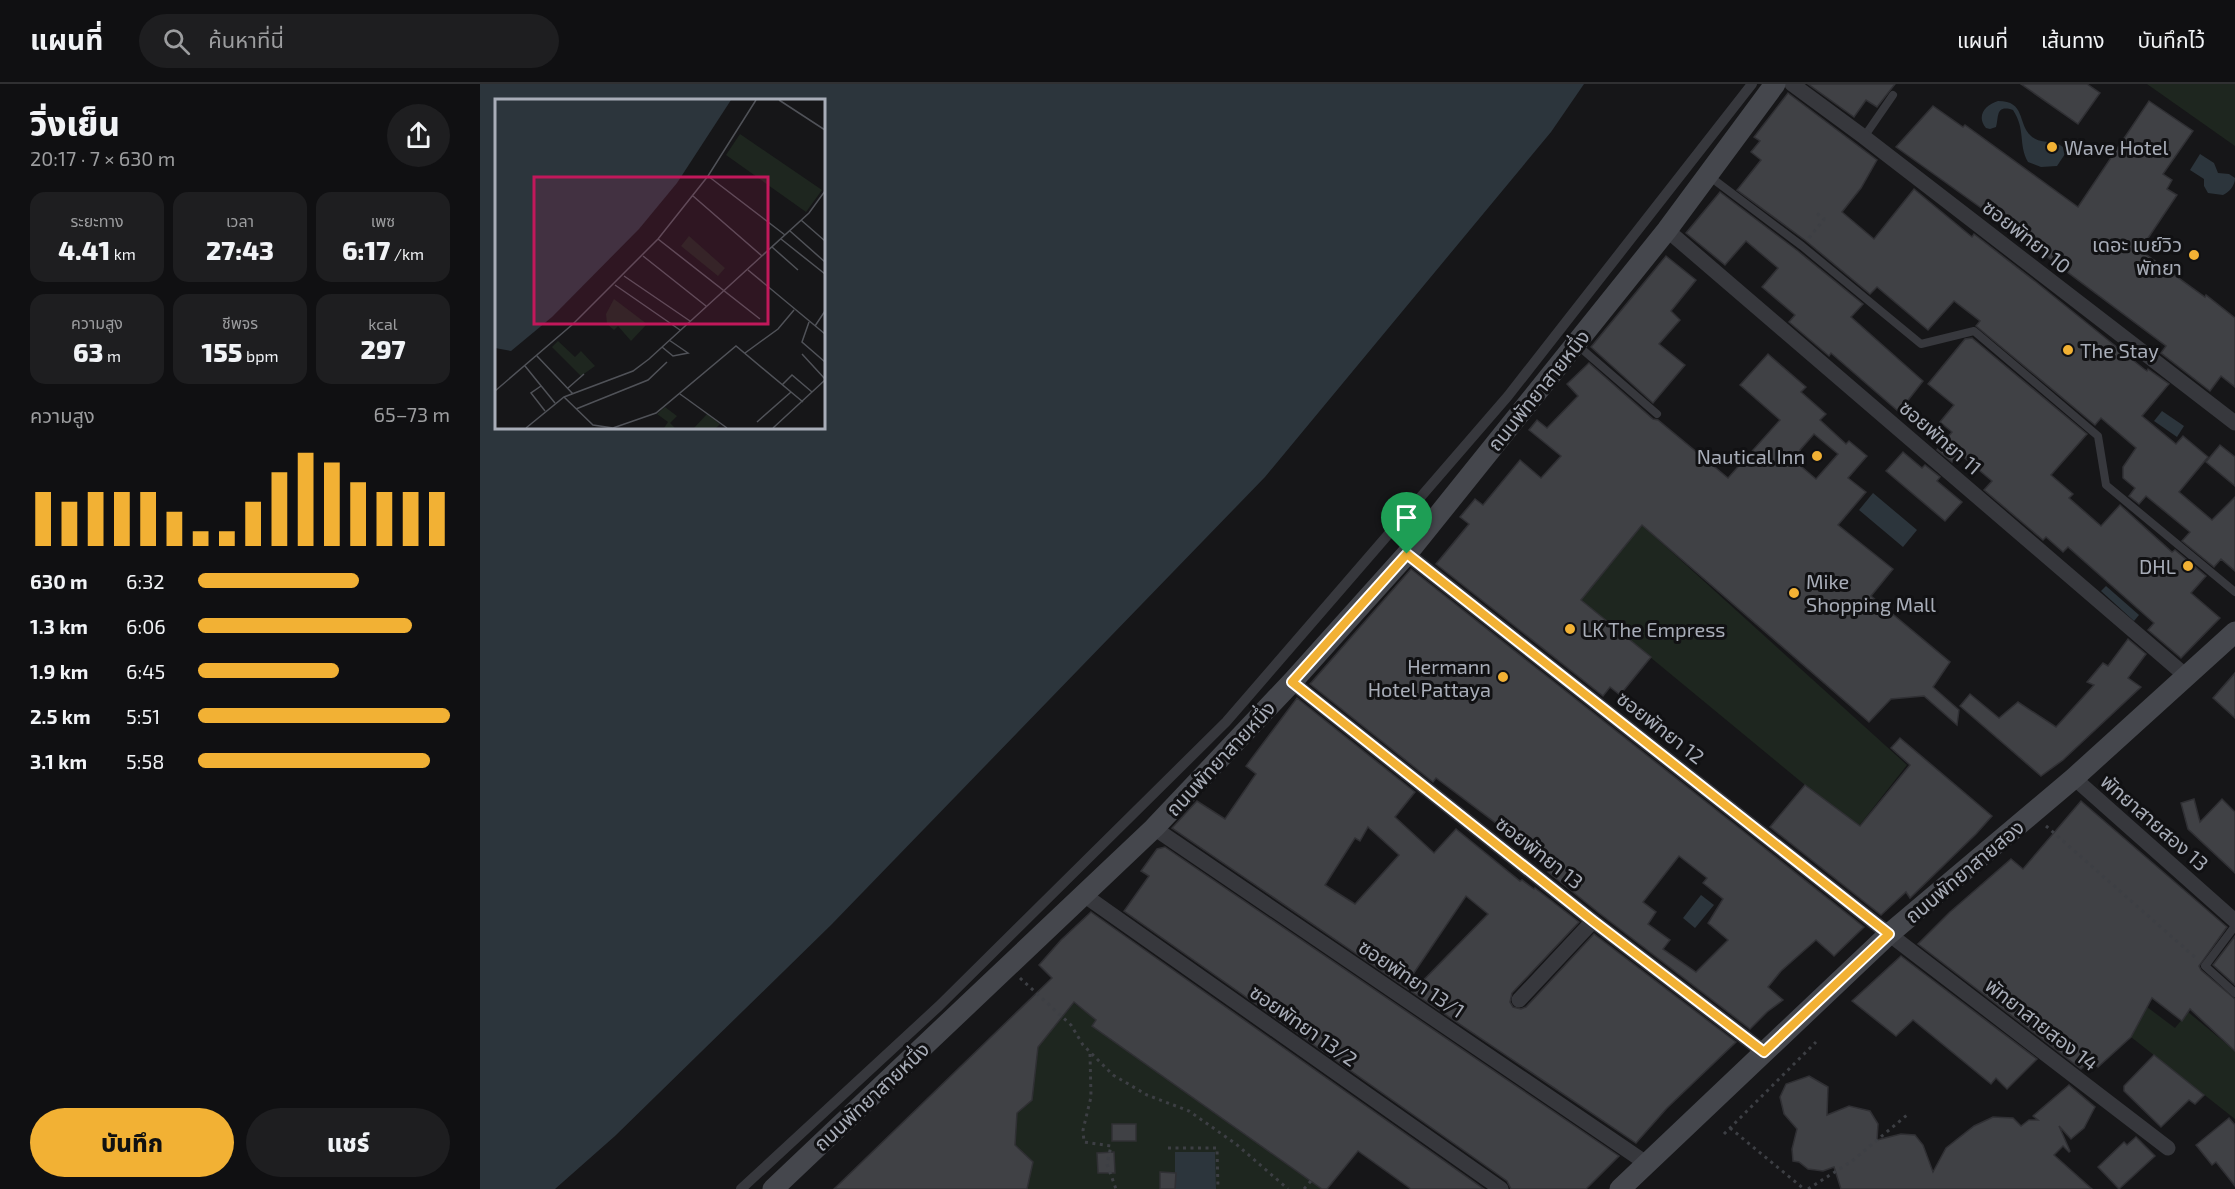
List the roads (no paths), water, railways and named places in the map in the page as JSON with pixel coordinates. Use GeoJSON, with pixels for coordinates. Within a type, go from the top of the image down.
{"type":"FeatureCollection","features":[{"type":"Feature","properties":{"kind":"main road","name":"ถนนพัทยาสายหนึ่ง"},"geometry":{"type":"LineString","coordinates":[[773,1189],[1154,828],[1292,682],[1407,554],[1667,230],[1775,84]]}},
{"type":"Feature","properties":{"kind":"main road","name":"ถนนพัทยาสายสอง"},"geometry":{"type":"LineString","coordinates":[[1620,1189],[1889,934],[2074,778],[2235,632]]}},
{"type":"Feature","properties":{"kind":"street"},"geometry":{"type":"LineString","coordinates":[[741,1189],[939,1006],[1226,722],[1508,396],[1752,84]]}},
{"type":"Feature","properties":{"kind":"street","name":"ซอยพัทยา 10"},"geometry":{"type":"LineString","coordinates":[[1792,84],[2235,423]]}},
{"type":"Feature","properties":{"kind":"street","name":"ซอยพัทยา 11"},"geometry":{"type":"LineString","coordinates":[[1667,230],[2186,676]]}},
{"type":"Feature","properties":{"kind":"street","name":"ซอยพัทยา 12"},"geometry":{"type":"LineString","coordinates":[[1407,554],[1889,934]]}},
{"type":"Feature","properties":{"kind":"street","name":"ซอยพัทยา 13"},"geometry":{"type":"LineString","coordinates":[[1292,682],[1593,921],[1764,1052]]}},
{"type":"Feature","properties":{"kind":"street","name":"พัทยาสายสอง 13"},"geometry":{"type":"LineString","coordinates":[[2074,778],[2235,921]]}},
{"type":"Feature","properties":{"kind":"street","name":"ซอยพัทยา 13/1"},"geometry":{"type":"LineString","coordinates":[[1154,828],[1646,1163]]}},
{"type":"Feature","properties":{"kind":"street","name":"ซอยพัทยา 13/2"},"geometry":{"type":"LineString","coordinates":[[1084,895],[1501,1189]]}},
{"type":"Feature","properties":{"kind":"street"},"geometry":{"type":"LineString","coordinates":[[1519,1000],[1593,921]]}},
{"type":"Feature","properties":{"kind":"street","name":"พัทยาสายสอง 14"},"geometry":{"type":"LineString","coordinates":[[1889,934],[2168,1148]]}},
{"type":"Feature","properties":{"kind":"lane"},"geometry":{"type":"LineString","coordinates":[[1864,137],[1893,95]]}},
{"type":"Feature","properties":{"kind":"lane"},"geometry":{"type":"LineString","coordinates":[[1708,175],[1802,246],[1921,344],[1974,331],[2098,435],[2106,485],[2235,592]]}},
{"type":"Feature","properties":{"kind":"lane"},"geometry":{"type":"LineString","coordinates":[[1575,343],[1657,414]]}},
{"type":"Feature","properties":{"kind":"lane"},"geometry":{"type":"LineString","coordinates":[[2235,926],[2205,966],[2235,993]]}},
{"type":"Feature","properties":{"kind":"place","name":"Wave Hotel"},"geometry":{"type":"Point","coordinates":[2052,147]}},
{"type":"Feature","properties":{"kind":"place","name":"เดอะ เบย์วิว พัทยา"},"geometry":{"type":"Point","coordinates":[2194,255]}},
{"type":"Feature","properties":{"kind":"place","name":"The Stay"},"geometry":{"type":"Point","coordinates":[2068,350]}},
{"type":"Feature","properties":{"kind":"place","name":"Nautical Inn"},"geometry":{"type":"Point","coordinates":[1817,456]}},
{"type":"Feature","properties":{"kind":"place","name":"DHL"},"geometry":{"type":"Point","coordinates":[2188,566]}},
{"type":"Feature","properties":{"kind":"place","name":"Mike Shopping Mall"},"geometry":{"type":"Point","coordinates":[1794,593]}},
{"type":"Feature","properties":{"kind":"place","name":"LK The Empress"},"geometry":{"type":"Point","coordinates":[1570,629]}},
{"type":"Feature","properties":{"kind":"place","name":"Hermann Hotel Pattaya"},"geometry":{"type":"Point","coordinates":[1503,677]}}]}
